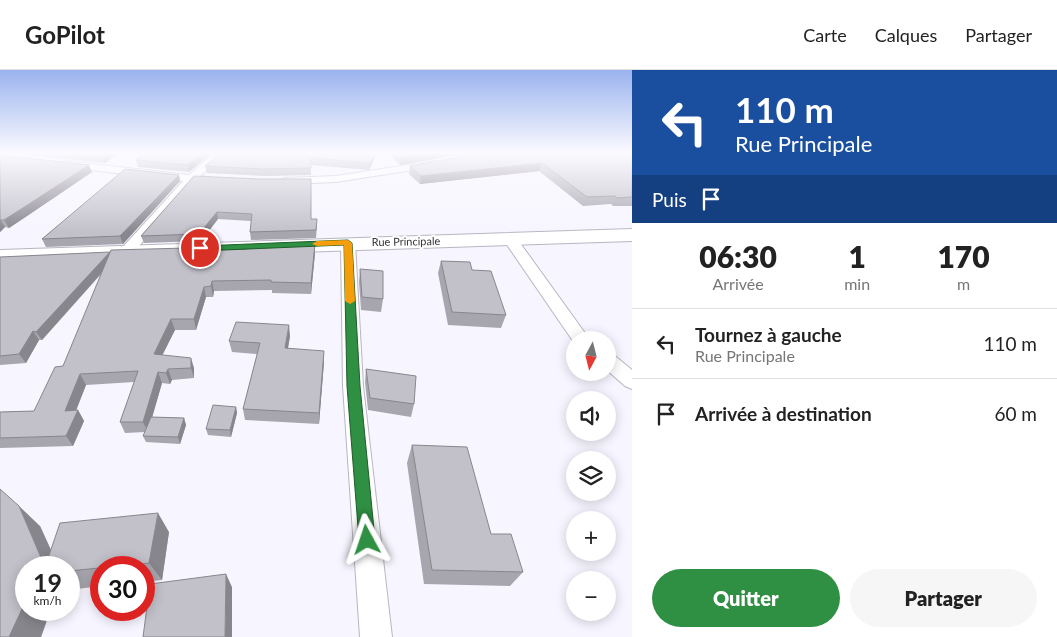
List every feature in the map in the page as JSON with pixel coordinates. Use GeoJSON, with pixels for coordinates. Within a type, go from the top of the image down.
{"type":"FeatureCollection","features":[{"type":"Feature","properties":{"kind":"main road","name":"Rue Principale"},"geometry":{"type":"LineString","coordinates":[[0,256],[348,243],[632,236]]}},
{"type":"Feature","properties":{"kind":"street"},"geometry":{"type":"LineString","coordinates":[[126,252],[192,179]]}},
{"type":"Feature","properties":{"kind":"street"},"geometry":{"type":"LineString","coordinates":[[201,179],[232,181]]}},
{"type":"Feature","properties":{"kind":"street"},"geometry":{"type":"LineString","coordinates":[[278,181],[323,179]]}},
{"type":"Feature","properties":{"kind":"street"},"geometry":{"type":"LineString","coordinates":[[510,240],[575,331]]}},
{"type":"Feature","properties":{"kind":"street"},"geometry":{"type":"LineString","coordinates":[[348,243],[354,386],[376,637]]}},
{"type":"Feature","properties":{"kind":"street"},"geometry":{"type":"LineString","coordinates":[[616,368],[632,381]]}},
{"type":"Feature","properties":{"kind":"building"},"geometry":{"type":"Polygon","coordinates":[[[0,179],[67,179],[4,220],[0,220],[0,179]]]}},
{"type":"Feature","properties":{"kind":"building"},"geometry":{"type":"Polygon","coordinates":[[[113,179],[175,179],[120,236],[42,239],[113,179]]]}},
{"type":"Feature","properties":{"kind":"building"},"geometry":{"type":"Polygon","coordinates":[[[191,179],[311,179],[311,219],[317,219],[316,230],[250,232],[252,214],[217,212],[199,234],[141,236],[191,179]]]}},
{"type":"Feature","properties":{"kind":"building"},"geometry":{"type":"Polygon","coordinates":[[[564,179],[632,179],[632,197],[587,197],[564,179]]]}},
{"type":"Feature","properties":{"kind":"building"},"geometry":{"type":"Polygon","coordinates":[[[315,244],[311,283],[271,282],[271,280],[212,281],[211,286],[204,287],[194,319],[171,319],[154,354],[191,358],[191,368],[168,369],[166,373],[158,372],[143,422],[120,422],[138,371],[80,374],[65,411],[78,410],[66,436],[0,438],[0,412],[34,411],[55,367],[63,366],[111,250],[247,249],[248,246],[315,244]]]}},
{"type":"Feature","properties":{"kind":"building"},"geometry":{"type":"Polygon","coordinates":[[[110,252],[36,332],[33,331],[19,354],[0,356],[0,257],[110,252]]]}},
{"type":"Feature","properties":{"kind":"building"},"geometry":{"type":"Polygon","coordinates":[[[441,261],[470,262],[472,270],[491,271],[506,315],[452,312],[441,261]]]}},
{"type":"Feature","properties":{"kind":"building"},"geometry":{"type":"Polygon","coordinates":[[[360,269],[383,271],[383,299],[362,297],[360,269]]]}},
{"type":"Feature","properties":{"kind":"building"},"geometry":{"type":"Polygon","coordinates":[[[236,322],[289,325],[285,348],[324,351],[319,413],[243,409],[260,343],[229,341],[236,322]]]}},
{"type":"Feature","properties":{"kind":"building"},"geometry":{"type":"Polygon","coordinates":[[[366,369],[416,376],[414,404],[370,398],[366,369]]]}},
{"type":"Feature","properties":{"kind":"building"},"geometry":{"type":"Polygon","coordinates":[[[213,405],[236,407],[230,430],[206,429],[213,405]]]}},
{"type":"Feature","properties":{"kind":"building"},"geometry":{"type":"Polygon","coordinates":[[[151,417],[184,418],[178,437],[143,436],[151,417]]]}},
{"type":"Feature","properties":{"kind":"building"},"geometry":{"type":"Polygon","coordinates":[[[412,445],[467,447],[491,534],[511,534],[523,572],[432,570],[412,445]]]}},
{"type":"Feature","properties":{"kind":"building"},"geometry":{"type":"Polygon","coordinates":[[[0,489],[19,506],[40,556],[15,556],[16,621],[9,637],[0,637],[0,489]]]}},
{"type":"Feature","properties":{"kind":"building"},"geometry":{"type":"Polygon","coordinates":[[[158,513],[150,556],[90,556],[90,569],[80,570],[80,556],[49,556],[60,523],[158,513]]]}},
{"type":"Feature","properties":{"kind":"building"},"geometry":{"type":"Polygon","coordinates":[[[226,574],[225,637],[143,637],[145,621],[155,621],[155,583],[226,574]]]}},
{"type":"Feature","properties":{"kind":"slow traffic"},"geometry":{"type":"LineString","coordinates":[[317,244],[348,243],[350,301]]}},
{"type":"Feature","properties":{"kind":"route"},"geometry":{"type":"LineString","coordinates":[[200,248],[348,243],[354,386],[367,540]]}}]}
